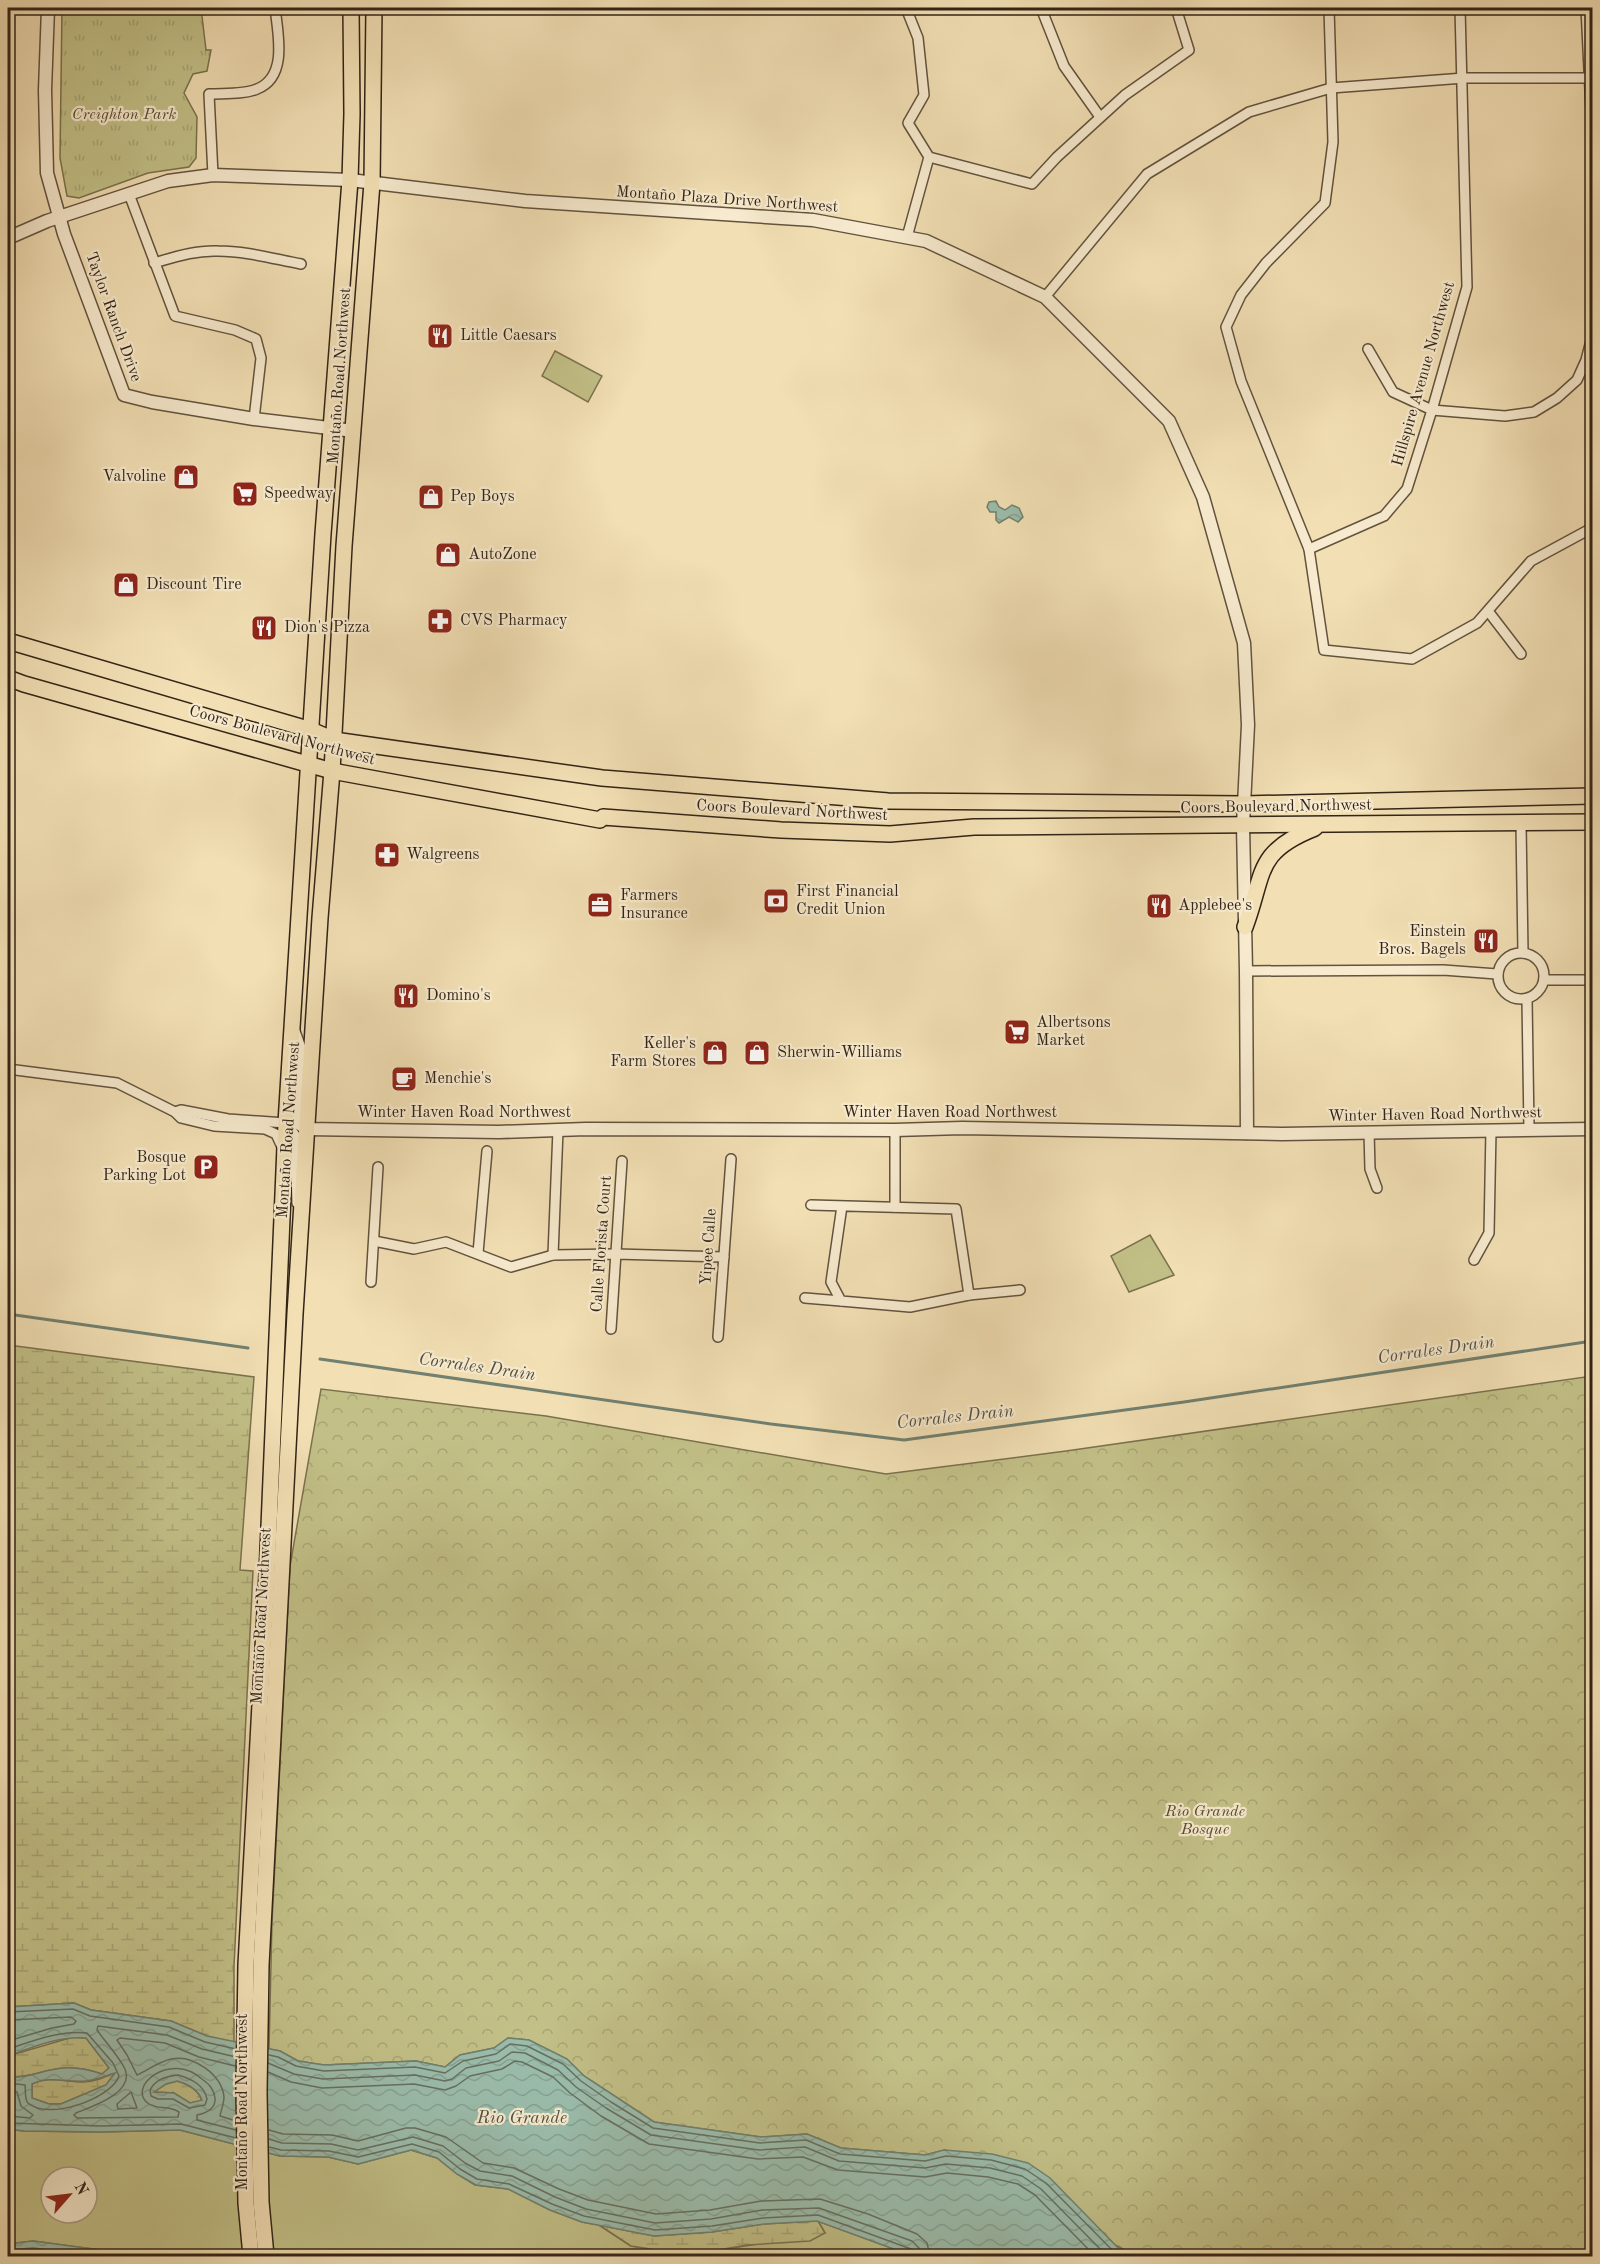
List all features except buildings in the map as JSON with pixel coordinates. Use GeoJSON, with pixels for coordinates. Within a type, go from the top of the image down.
{"type":"FeatureCollection","features":[{"type":"Feature","properties":{"kind":"main road","name":"Montaño Road Northwest"},"geometry":{"type":"LineString","coordinates":[[251,2256],[246,2181],[244,2091],[246,1976],[267,1574],[286,1123],[323,534],[350,180],[351,8]]}},
{"type":"Feature","properties":{"kind":"main road","name":"Montaño Road Northwest"},"geometry":{"type":"LineString","coordinates":[[266,2256],[261,2202],[259,2104],[261,1977],[320,918],[334,740],[344,546],[372,183],[375,114],[374,8]]}},
{"type":"Feature","properties":{"kind":"main road","name":"Coors Boulevard Northwest"},"geometry":{"type":"LineString","coordinates":[[8,641],[311,730],[334,740],[602,778],[888,801],[1244,804],[1593,796]]}},
{"type":"Feature","properties":{"kind":"main road","name":"Coors Boulevard Northwest"},"geometry":{"type":"LineString","coordinates":[[8,678],[332,771],[600,820],[603,817],[781,830],[890,834],[974,827],[1593,822]]}},
{"type":"Feature","properties":{"kind":"main road"},"geometry":{"type":"LineString","coordinates":[[1245,927],[1256,899],[1259,876],[1268,858],[1290,838],[1326,824]]}},
{"type":"Feature","properties":{"kind":"street","name":"Taylor Ranch Drive"},"geometry":{"type":"LineString","coordinates":[[49,8],[45,90],[47,172],[59,218],[124,395],[152,402],[254,419],[354,431]]}},
{"type":"Feature","properties":{"kind":"street"},"geometry":{"type":"LineString","coordinates":[[213,175],[209,94],[255,90],[266,84],[275,73],[278,59],[275,8]]}},
{"type":"Feature","properties":{"kind":"street"},"geometry":{"type":"LineString","coordinates":[[906,8],[918,38],[924,95],[908,123],[929,157],[1032,184],[1057,157],[1125,95],[1189,50],[1176,8]]}},
{"type":"Feature","properties":{"kind":"street"},"geometry":{"type":"LineString","coordinates":[[1041,8],[1064,66],[1100,117]]}},
{"type":"Feature","properties":{"kind":"street"},"geometry":{"type":"LineString","coordinates":[[1329,8],[1333,142],[1325,203],[1266,263],[1240,295],[1226,327],[1241,381],[1309,549],[1324,650],[1412,658],[1477,624],[1531,561],[1593,528]]}},
{"type":"Feature","properties":{"kind":"street","name":"Hillspire Avenue Northwest"},"geometry":{"type":"LineString","coordinates":[[1309,549],[1384,516],[1407,489],[1467,287],[1464,78],[1460,8]]}},
{"type":"Feature","properties":{"kind":"street"},"geometry":{"type":"LineString","coordinates":[[1586,8],[1592,78],[1593,131]]}},
{"type":"Feature","properties":{"kind":"street"},"geometry":{"type":"LineString","coordinates":[[1046,297],[1147,174],[1249,112],[1331,88],[1464,78],[1592,78]]}},
{"type":"Feature","properties":{"kind":"street"},"geometry":{"type":"LineString","coordinates":[[907,237],[929,157]]}},
{"type":"Feature","properties":{"kind":"street","name":"Montaño Plaza Drive Northwest"},"geometry":{"type":"LineString","coordinates":[[8,238],[168,181],[213,175],[350,180],[525,201],[813,220],[926,241],[1046,297],[1168,421],[1203,497],[1244,643],[1248,725],[1243,825],[1247,1133]]}},
{"type":"Feature","properties":{"kind":"street"},"geometry":{"type":"LineString","coordinates":[[129,194],[175,316],[235,330],[256,339],[261,358],[254,419]]}},
{"type":"Feature","properties":{"kind":"street"},"geometry":{"type":"LineString","coordinates":[[154,263],[193,253],[217,250],[301,264]]}},
{"type":"Feature","properties":{"kind":"street"},"geometry":{"type":"LineString","coordinates":[[1368,349],[1393,392],[1432,410],[1505,416],[1534,412],[1557,398],[1577,380],[1587,360],[1593,337]]}},
{"type":"Feature","properties":{"kind":"street"},"geometry":{"type":"LineString","coordinates":[[1488,611],[1521,654]]}},
{"type":"Feature","properties":{"kind":"street"},"geometry":{"type":"LineString","coordinates":[[1521,824],[1522,953]]}},
{"type":"Feature","properties":{"kind":"street"},"geometry":{"type":"LineString","coordinates":[[1522,953],[1534,957],[1540,963],[1544,972],[1544,980],[1538,992],[1527,999],[1514,999],[1506,995],[1498,982],[1497,974],[1505,958],[1522,953]]}},
{"type":"Feature","properties":{"kind":"street"},"geometry":{"type":"LineString","coordinates":[[1246,971],[1443,970],[1497,974]]}},
{"type":"Feature","properties":{"kind":"street"},"geometry":{"type":"LineString","coordinates":[[1544,980],[1593,980]]}},
{"type":"Feature","properties":{"kind":"street"},"geometry":{"type":"LineString","coordinates":[[1527,999],[1529,1129]]}},
{"type":"Feature","properties":{"kind":"street"},"geometry":{"type":"LineString","coordinates":[[292,1028],[300,1052],[297,1122],[307,1129]]}},
{"type":"Feature","properties":{"kind":"street"},"geometry":{"type":"LineString","coordinates":[[8,1069],[117,1083],[175,1112],[181,1118],[214,1126],[265,1129],[276,1134],[285,1151]]}},
{"type":"Feature","properties":{"kind":"street"},"geometry":{"type":"LineString","coordinates":[[175,1112],[181,1110],[228,1119],[286,1123],[295,1135],[295,1192],[301,1227]]}},
{"type":"Feature","properties":{"kind":"street","name":"Winter Haven Road Northwest"},"geometry":{"type":"LineString","coordinates":[[307,1129],[499,1132],[962,1128],[1247,1133],[1593,1129]]}},
{"type":"Feature","properties":{"kind":"street"},"geometry":{"type":"LineString","coordinates":[[553,1255],[558,1130]]}},
{"type":"Feature","properties":{"kind":"street"},"geometry":{"type":"LineString","coordinates":[[895,1130],[896,1207]]}},
{"type":"Feature","properties":{"kind":"street"},"geometry":{"type":"LineString","coordinates":[[1474,1260],[1489,1233],[1491,1130]]}},
{"type":"Feature","properties":{"kind":"street"},"geometry":{"type":"LineString","coordinates":[[1369,1132],[1370,1169],[1377,1188]]}},
{"type":"Feature","properties":{"kind":"street"},"geometry":{"type":"LineString","coordinates":[[478,1253],[487,1151]]}},
{"type":"Feature","properties":{"kind":"street","name":"Yipee Calle"},"geometry":{"type":"LineString","coordinates":[[718,1337],[731,1159]]}},
{"type":"Feature","properties":{"kind":"street","name":"Calle Florista Court"},"geometry":{"type":"LineString","coordinates":[[611,1329],[622,1161]]}},
{"type":"Feature","properties":{"kind":"street"},"geometry":{"type":"LineString","coordinates":[[371,1282],[378,1167]]}},
{"type":"Feature","properties":{"kind":"street"},"geometry":{"type":"LineString","coordinates":[[811,1205],[956,1209],[969,1295]]}},
{"type":"Feature","properties":{"kind":"street"},"geometry":{"type":"LineString","coordinates":[[841,1301],[831,1282],[842,1206]]}},
{"type":"Feature","properties":{"kind":"street"},"geometry":{"type":"LineString","coordinates":[[374,1241],[414,1249],[446,1242],[511,1267],[553,1255],[724,1257]]}},
{"type":"Feature","properties":{"kind":"street"},"geometry":{"type":"LineString","coordinates":[[805,1298],[910,1307],[969,1295],[1020,1290]]}},
{"type":"Feature","properties":{"kind":"green space","name":"Creighton Park"},"geometry":{"type":"Polygon","coordinates":[[[62,8],[201,8],[206,50],[211,50],[207,71],[193,74],[184,93],[197,117],[196,158],[189,167],[148,173],[79,198],[67,196],[60,158],[62,8]]]}},
{"type":"Feature","properties":{"kind":"green space"},"geometry":{"type":"Polygon","coordinates":[[[555,351],[602,376],[588,402],[542,376],[555,351]]]}},
{"type":"Feature","properties":{"kind":"green space"},"geometry":{"type":"Polygon","coordinates":[[[1150,1235],[1174,1275],[1129,1292],[1111,1256],[1150,1235]]]}},
{"type":"Feature","properties":{"kind":"green space"},"geometry":{"type":"Polygon","coordinates":[[[8,1345],[254,1377],[240,1570],[253,1571],[234,1966],[234,2043],[207,2036],[171,2021],[91,2010],[74,2003],[8,2007],[8,1345]]]}},
{"type":"Feature","properties":{"kind":"green space","name":"Rio Grande Bosque"},"geometry":{"type":"Polygon","coordinates":[[[1592,1376],[1592,2256],[1136,2256],[1115,2245],[1069,2199],[945,2150],[925,2155],[841,2148],[807,2134],[761,2137],[654,2122],[584,2076],[567,2059],[529,2040],[508,2038],[494,2048],[460,2055],[445,2067],[416,2061],[324,2065],[298,2061],[280,2051],[269,2049],[272,1922],[290,1566],[321,1389],[546,1416],[886,1474],[1066,1451],[1592,1376]]]}},
{"type":"Feature","properties":{"kind":"green space"},"geometry":{"type":"Polygon","coordinates":[[[73,2037],[86,2038],[109,2068],[102,2074],[69,2068],[22,2077],[8,2077],[8,2056],[73,2037]]]}},
{"type":"Feature","properties":{"kind":"green space"},"geometry":{"type":"Polygon","coordinates":[[[116,2072],[106,2085],[61,2104],[49,2104],[32,2098],[32,2084],[39,2081],[51,2079],[87,2082],[116,2072]]]}},
{"type":"Feature","properties":{"kind":"green space"},"geometry":{"type":"Polygon","coordinates":[[[177,2081],[192,2088],[202,2101],[190,2103],[174,2093],[154,2092],[166,2084],[177,2081]]]}},
{"type":"Feature","properties":{"kind":"green space"},"geometry":{"type":"Polygon","coordinates":[[[8,2129],[100,2132],[180,2130],[280,2156],[328,2157],[358,2164],[411,2150],[437,2158],[475,2185],[508,2189],[550,2210],[582,2222],[599,2225],[631,2246],[689,2255],[825,2233],[818,2221],[913,2256],[237,2256],[222,2252],[123,2253],[33,2241],[8,2244],[8,2129]]]}},
{"type":"Feature","properties":{"kind":"green space"},"geometry":{"type":"Polygon","coordinates":[[[818,2221],[825,2233],[810,2241],[747,2245],[689,2255],[631,2246],[599,2225],[654,2236],[712,2232],[764,2224],[818,2221]]]}},
{"type":"Feature","properties":{"kind":"water"},"geometry":{"type":"Polygon","coordinates":[[[996,501],[999,507],[1005,510],[1012,505],[1019,508],[1023,517],[1018,522],[1009,517],[999,523],[996,520],[996,512],[990,512],[987,507],[989,502],[996,501]]]}},
{"type":"Feature","properties":{"kind":"water","name":"Rio Grande"},"geometry":{"type":"Polygon","coordinates":[[[74,2003],[91,2010],[171,2021],[207,2036],[280,2051],[298,2061],[324,2065],[416,2061],[445,2067],[460,2055],[494,2048],[508,2038],[529,2040],[567,2059],[584,2076],[654,2122],[761,2137],[807,2134],[841,2148],[925,2155],[944,2150],[992,2154],[1028,2163],[1050,2178],[1126,2256],[913,2256],[817,2221],[764,2224],[712,2232],[654,2236],[582,2222],[550,2210],[508,2189],[476,2185],[437,2158],[411,2150],[358,2164],[328,2157],[280,2156],[180,2130],[100,2132],[8,2129],[8,2077],[22,2077],[69,2068],[102,2074],[109,2068],[86,2038],[56,2040],[8,2056],[8,2007],[74,2003]],[[115,2073],[86,2081],[39,2081],[32,2084],[32,2098],[49,2104],[61,2104],[106,2085],[115,2073]],[[177,2081],[166,2084],[154,2092],[174,2093],[190,2103],[202,2100],[192,2088],[177,2081]]]}},
{"type":"Feature","properties":{"kind":"water"},"geometry":{"type":"Polygon","coordinates":[[[33,2241],[123,2253],[222,2252],[237,2256],[8,2256],[8,2244],[33,2241]]]}},
{"type":"Feature","properties":{"kind":"waterway","name":"Corrales Drain"},"geometry":{"type":"LineString","coordinates":[[8,1314],[248,1348]]}},
{"type":"Feature","properties":{"kind":"waterway","name":"Corrales Drain"},"geometry":{"type":"LineString","coordinates":[[320,1359],[771,1424],[904,1440],[1184,1402],[1592,1341]]}},
{"type":"Feature","properties":{"kind":"place","name":"Little Caesars"},"geometry":{"type":"Point","coordinates":[440,336]}},
{"type":"Feature","properties":{"kind":"place","name":"Valvoline"},"geometry":{"type":"Point","coordinates":[186,477]}},
{"type":"Feature","properties":{"kind":"place","name":"Speedway"},"geometry":{"type":"Point","coordinates":[245,494]}},
{"type":"Feature","properties":{"kind":"place","name":"Pep Boys"},"geometry":{"type":"Point","coordinates":[431,497]}},
{"type":"Feature","properties":{"kind":"place","name":"AutoZone"},"geometry":{"type":"Point","coordinates":[448,555]}},
{"type":"Feature","properties":{"kind":"place","name":"Discount Tire"},"geometry":{"type":"Point","coordinates":[126,585]}},
{"type":"Feature","properties":{"kind":"place","name":"CVS Pharmacy"},"geometry":{"type":"Point","coordinates":[440,621]}},
{"type":"Feature","properties":{"kind":"place","name":"Dion's Pizza"},"geometry":{"type":"Point","coordinates":[264,628]}},
{"type":"Feature","properties":{"kind":"place","name":"Walgreens"},"geometry":{"type":"Point","coordinates":[387,855]}},
{"type":"Feature","properties":{"kind":"place","name":"First Financial Credit Union"},"geometry":{"type":"Point","coordinates":[776,901]}},
{"type":"Feature","properties":{"kind":"place","name":"Farmers Insurance"},"geometry":{"type":"Point","coordinates":[600,905]}},
{"type":"Feature","properties":{"kind":"place","name":"Applebee's"},"geometry":{"type":"Point","coordinates":[1159,906]}},
{"type":"Feature","properties":{"kind":"place","name":"Einstein Bros. Bagels"},"geometry":{"type":"Point","coordinates":[1486,941]}},
{"type":"Feature","properties":{"kind":"place","name":"Domino's"},"geometry":{"type":"Point","coordinates":[406,996]}},
{"type":"Feature","properties":{"kind":"place","name":"Albertsons Market"},"geometry":{"type":"Point","coordinates":[1017,1032]}},
{"type":"Feature","properties":{"kind":"place","name":"Keller's Farm Stores"},"geometry":{"type":"Point","coordinates":[715,1053]}},
{"type":"Feature","properties":{"kind":"place","name":"Sherwin-Williams"},"geometry":{"type":"Point","coordinates":[757,1053]}},
{"type":"Feature","properties":{"kind":"place","name":"Menchie's"},"geometry":{"type":"Point","coordinates":[404,1079]}},
{"type":"Feature","properties":{"kind":"place","name":"Bosque Parking Lot"},"geometry":{"type":"Point","coordinates":[206,1167]}}]}
